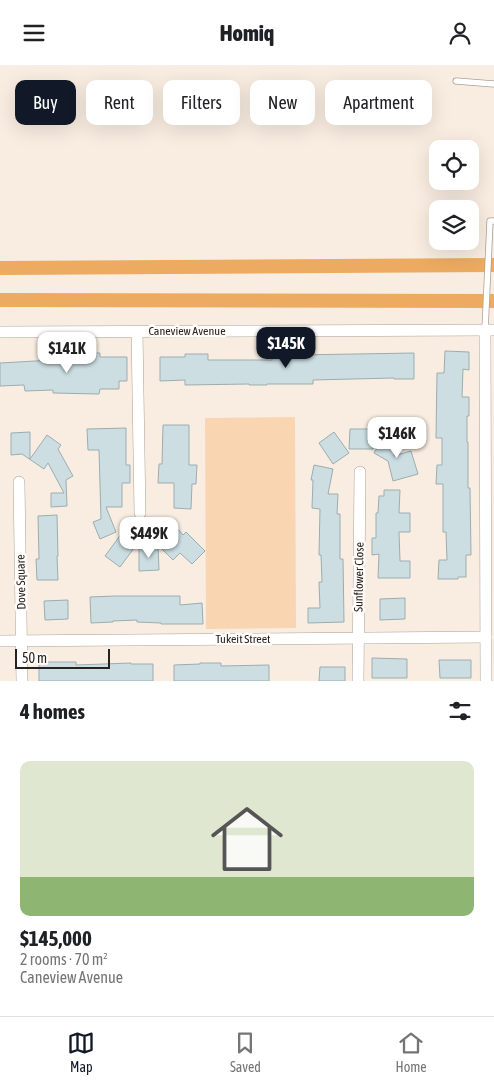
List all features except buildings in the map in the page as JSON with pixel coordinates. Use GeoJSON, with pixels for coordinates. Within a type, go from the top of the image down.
{"type":"FeatureCollection","features":[{"type":"Feature","properties":{"kind":"street","name":"Caneview Avenue"},"geometry":{"type":"LineString","coordinates":[[0,332],[490,330]]}},
{"type":"Feature","properties":{"kind":"street"},"geometry":{"type":"LineString","coordinates":[[486,681],[490,330]]}},
{"type":"Feature","properties":{"kind":"street"},"geometry":{"type":"LineString","coordinates":[[137,332],[140,513]]}},
{"type":"Feature","properties":{"kind":"street","name":"Sunflower Close"},"geometry":{"type":"LineString","coordinates":[[358,681],[360,472]]}},
{"type":"Feature","properties":{"kind":"street","name":"Dove Square"},"geometry":{"type":"LineString","coordinates":[[19,482],[22,681]]}},
{"type":"Feature","properties":{"kind":"street","name":"Tukeit Street"},"geometry":{"type":"LineString","coordinates":[[0,641],[486,637]]}},
{"type":"Feature","properties":{"kind":"lane"},"geometry":{"type":"LineString","coordinates":[[456,81],[494,84]]}},
{"type":"Feature","properties":{"kind":"lane"},"geometry":{"type":"LineString","coordinates":[[490,330],[486,308],[490,221],[494,221]]}},
{"type":"Feature","properties":{"kind":"shaded area"},"geometry":{"type":"Polygon","coordinates":[[[295,417],[296,628],[206,629],[205,418],[295,417]]]}},
{"type":"Feature","properties":{"kind":"waterway"},"geometry":{"type":"LineString","coordinates":[[0,268],[494,265]]}},
{"type":"Feature","properties":{"kind":"waterway"},"geometry":{"type":"LineString","coordinates":[[0,300],[494,301]]}}]}
